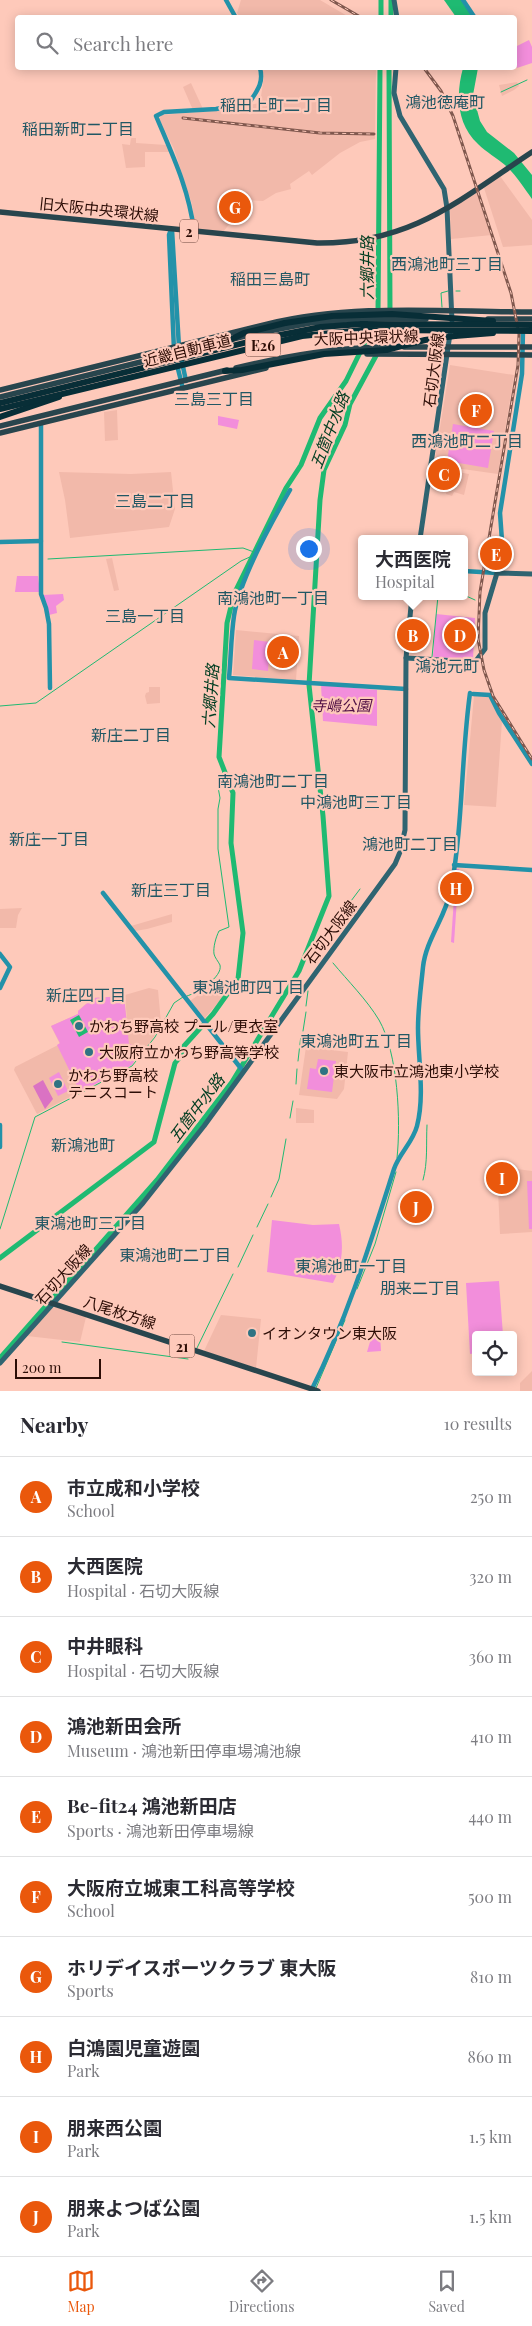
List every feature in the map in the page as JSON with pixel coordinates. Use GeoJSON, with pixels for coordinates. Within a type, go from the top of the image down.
{"type":"FeatureCollection","features":[{"type":"Feature","properties":{"kind":"highway"},"geometry":{"type":"LineString","coordinates":[[228,341],[244,333],[285,323],[332,316],[392,314],[532,322]]}},
{"type":"Feature","properties":{"kind":"highway","name":"近畿自動車道"},"geometry":{"type":"LineString","coordinates":[[0,403],[274,336],[321,327],[361,324],[532,322]]}},
{"type":"Feature","properties":{"kind":"highway","name":"近畿自動車道"},"geometry":{"type":"LineString","coordinates":[[0,409],[318,334],[362,330],[532,332]]}},
{"type":"Feature","properties":{"kind":"highway"},"geometry":{"type":"LineString","coordinates":[[225,371],[242,370],[295,358],[329,353],[386,350],[432,339],[514,332]]}},
{"type":"Feature","properties":{"kind":"highway"},"geometry":{"type":"LineString","coordinates":[[0,415],[98,385]]}},
{"type":"Feature","properties":{"kind":"highway"},"geometry":{"type":"LineString","coordinates":[[0,415],[21,408],[25,403]]}},
{"type":"Feature","properties":{"kind":"main road"},"geometry":{"type":"LineString","coordinates":[[394,0],[396,15]]}},
{"type":"Feature","properties":{"kind":"main road","name":"石切大阪線"},"geometry":{"type":"LineString","coordinates":[[396,70],[394,93],[399,113],[441,180],[447,208],[452,319],[421,535]]}},
{"type":"Feature","properties":{"kind":"main road","name":"旧大阪中央環状線"},"geometry":{"type":"LineString","coordinates":[[0,212],[317,243],[346,244],[384,237],[422,222],[447,208],[532,152]]}},
{"type":"Feature","properties":{"kind":"main road"},"geometry":{"type":"LineString","coordinates":[[0,390],[292,318],[341,312],[532,312]]}},
{"type":"Feature","properties":{"kind":"main road","name":"大阪中央環状線"},"geometry":{"type":"LineString","coordinates":[[0,397],[228,341],[310,323],[377,318],[387,313],[452,319],[523,319],[532,322]]}},
{"type":"Feature","properties":{"kind":"main road","name":"大阪中央環状線"},"geometry":{"type":"LineString","coordinates":[[0,427],[183,381],[309,352],[363,347],[532,347]]}},
{"type":"Feature","properties":{"kind":"main road"},"geometry":{"type":"LineString","coordinates":[[0,433],[296,361],[359,354],[532,355]]}},
{"type":"Feature","properties":{"kind":"main road"},"geometry":{"type":"LineString","coordinates":[[47,379],[82,377]]}},
{"type":"Feature","properties":{"kind":"main road"},"geometry":{"type":"LineString","coordinates":[[86,412],[148,390]]}},
{"type":"Feature","properties":{"kind":"main road"},"geometry":{"type":"LineString","coordinates":[[0,427],[57,419]]}},
{"type":"Feature","properties":{"kind":"main road"},"geometry":{"type":"LineString","coordinates":[[406,658],[475,662],[485,649],[485,613],[497,573],[532,574]]}},
{"type":"Feature","properties":{"kind":"main road","name":"石切大阪線"},"geometry":{"type":"LineString","coordinates":[[0,1363],[50,1302],[143,1203],[204,1126],[382,883],[398,857],[405,830],[406,658],[412,600]]}},
{"type":"Feature","properties":{"kind":"main road","name":"八尾枚方線"},"geometry":{"type":"LineString","coordinates":[[0,1286],[305,1389],[315,1390]]}},
{"type":"Feature","properties":{"kind":"street"},"geometry":{"type":"LineString","coordinates":[[226,0],[234,15]]}},
{"type":"Feature","properties":{"kind":"street"},"geometry":{"type":"LineString","coordinates":[[463,0],[473,15]]}},
{"type":"Feature","properties":{"kind":"street"},"geometry":{"type":"LineString","coordinates":[[194,231],[191,207],[183,182],[156,116],[164,112],[202,110],[248,103],[260,87],[262,75],[261,70]]}},
{"type":"Feature","properties":{"kind":"street"},"geometry":{"type":"LineString","coordinates":[[171,229],[169,235],[176,346],[185,388]]}},
{"type":"Feature","properties":{"kind":"street"},"geometry":{"type":"LineString","coordinates":[[468,571],[497,573],[502,541],[500,512],[524,355],[523,319],[521,312]]}},
{"type":"Feature","properties":{"kind":"street"},"geometry":{"type":"LineString","coordinates":[[41,423],[41,598],[46,608],[49,624],[50,688]]}},
{"type":"Feature","properties":{"kind":"street"},"geometry":{"type":"LineString","coordinates":[[290,490],[261,545],[238,599],[234,616],[229,678],[406,689]]}},
{"type":"Feature","properties":{"kind":"street"},"geometry":{"type":"LineString","coordinates":[[0,542],[41,542]]}},
{"type":"Feature","properties":{"kind":"street"},"geometry":{"type":"LineString","coordinates":[[315,1390],[360,1274],[384,1205],[395,1166],[412,1139],[417,1126],[420,1107],[418,1027],[423,965],[427,948],[451,890],[472,694],[490,695],[499,713],[532,764]]}},
{"type":"Feature","properties":{"kind":"street"},"geometry":{"type":"LineString","coordinates":[[454,865],[532,870]]}},
{"type":"Feature","properties":{"kind":"street"},"geometry":{"type":"LineString","coordinates":[[103,893],[243,1071]]}},
{"type":"Feature","properties":{"kind":"street"},"geometry":{"type":"LineString","coordinates":[[0,954],[10,967],[0,988]]}},
{"type":"Feature","properties":{"kind":"street"},"geometry":{"type":"LineString","coordinates":[[0,1125],[0,1147]]}},
{"type":"Feature","properties":{"kind":"shaded area"},"geometry":{"type":"Polygon","coordinates":[[[241,0],[320,0],[346,15],[238,15],[237,13],[241,0]]]}},
{"type":"Feature","properties":{"kind":"shaded area"},"geometry":{"type":"Polygon","coordinates":[[[444,0],[461,0],[472,15],[455,15],[444,0]]]}},
{"type":"Feature","properties":{"kind":"shaded area"},"geometry":{"type":"Polygon","coordinates":[[[262,70],[376,70],[375,139],[360,142],[340,153],[312,175],[309,171],[290,184],[291,189],[276,193],[263,201],[245,200],[238,213],[223,232],[197,229],[195,227],[192,204],[174,149],[159,119],[162,115],[212,111],[260,103],[264,76],[262,70]]]}},
{"type":"Feature","properties":{"kind":"shaded area"},"geometry":{"type":"Polygon","coordinates":[[[463,70],[478,70],[473,95],[480,121],[487,132],[514,153],[532,175],[532,199],[509,169],[484,150],[465,127],[459,98],[463,70]]]}},
{"type":"Feature","properties":{"kind":"shaded area"},"geometry":{"type":"Polygon","coordinates":[[[517,82],[519,86],[502,96],[499,85],[517,82]]]}},
{"type":"Feature","properties":{"kind":"shaded area"},"geometry":{"type":"Polygon","coordinates":[[[191,83],[203,109],[193,110],[183,87],[191,83]]]}},
{"type":"Feature","properties":{"kind":"shaded area"},"geometry":{"type":"Polygon","coordinates":[[[131,138],[136,138],[136,143],[166,145],[170,152],[145,152],[145,167],[126,168],[122,144],[130,145],[131,138]]]}},
{"type":"Feature","properties":{"kind":"shaded area"},"geometry":{"type":"Polygon","coordinates":[[[500,176],[532,220],[532,245],[503,247],[484,188],[500,176]]]}},
{"type":"Feature","properties":{"kind":"shaded area"},"geometry":{"type":"Polygon","coordinates":[[[478,192],[492,235],[451,239],[450,209],[478,192]]]}},
{"type":"Feature","properties":{"kind":"shaded area"},"geometry":{"type":"Polygon","coordinates":[[[450,365],[514,375],[498,474],[434,465],[450,365]]]}},
{"type":"Feature","properties":{"kind":"shaded area"},"geometry":{"type":"Polygon","coordinates":[[[117,410],[118,440],[105,441],[104,412],[117,410]]]}},
{"type":"Feature","properties":{"kind":"shaded area"},"geometry":{"type":"Polygon","coordinates":[[[452,471],[469,474],[464,495],[454,492],[452,496],[446,494],[447,490],[451,491],[452,488],[448,486],[452,471]]]}},
{"type":"Feature","properties":{"kind":"shaded area"},"geometry":{"type":"Polygon","coordinates":[[[59,472],[131,474],[171,472],[175,509],[169,527],[70,538],[59,472]]]}},
{"type":"Feature","properties":{"kind":"shaded area"},"geometry":{"type":"Polygon","coordinates":[[[112,558],[119,590],[114,591],[106,559],[112,558]]]}},
{"type":"Feature","properties":{"kind":"shaded area"},"geometry":{"type":"Polygon","coordinates":[[[236,630],[299,636],[296,680],[233,675],[236,630]]]}},
{"type":"Feature","properties":{"kind":"shaded area"},"geometry":{"type":"Polygon","coordinates":[[[149,687],[160,687],[160,703],[147,704],[145,696],[149,692],[149,687]]]}},
{"type":"Feature","properties":{"kind":"shaded area"},"geometry":{"type":"Polygon","coordinates":[[[474,696],[488,696],[502,721],[496,807],[464,805],[474,696]]]}},
{"type":"Feature","properties":{"kind":"shaded area"},"geometry":{"type":"Polygon","coordinates":[[[22,908],[18,915],[16,928],[0,928],[0,909],[22,908]]]}},
{"type":"Feature","properties":{"kind":"shaded area"},"geometry":{"type":"Polygon","coordinates":[[[172,914],[172,922],[135,931],[131,926],[172,914]]]}},
{"type":"Feature","properties":{"kind":"shaded area"},"geometry":{"type":"Polygon","coordinates":[[[211,986],[223,997],[204,1019],[190,1001],[211,986]]]}},
{"type":"Feature","properties":{"kind":"shaded area","name":"大阪府立かわち野高等学校"},"geometry":{"type":"Polygon","coordinates":[[[149,988],[158,990],[161,1023],[148,1048],[137,1059],[134,1049],[136,1058],[132,1065],[37,1114],[14,1070],[15,1067],[60,1044],[51,1026],[78,1014],[78,1011],[93,998],[124,996],[128,1032],[125,995],[149,988]]]}},
{"type":"Feature","properties":{"kind":"shaded area","name":"かわち野高校 プール/更衣室"},"geometry":{"type":"Polygon","coordinates":[[[79,1015],[88,1032],[79,1037],[70,1020],[79,1015]]]}},
{"type":"Feature","properties":{"kind":"shaded area","name":"東大阪市立鴻池東小学校"},"geometry":{"type":"Polygon","coordinates":[[[306,1047],[348,1052],[344,1089],[337,1099],[299,1095],[306,1047]]]}},
{"type":"Feature","properties":{"kind":"shaded area"},"geometry":{"type":"Polygon","coordinates":[[[43,1080],[53,1099],[45,1109],[33,1086],[43,1080]]]}},
{"type":"Feature","properties":{"kind":"shaded area"},"geometry":{"type":"Polygon","coordinates":[[[296,1108],[314,1110],[314,1123],[296,1123],[296,1108]]]}},
{"type":"Feature","properties":{"kind":"shaded area"},"geometry":{"type":"Polygon","coordinates":[[[509,1168],[532,1171],[532,1232],[500,1234],[498,1189],[510,1189],[509,1168]]]}},
{"type":"Feature","properties":{"kind":"shaded area"},"geometry":{"type":"Polygon","coordinates":[[[55,1307],[86,1317],[80,1342],[27,1336],[51,1308],[55,1307]]]}},
{"type":"Feature","properties":{"kind":"shaded area"},"geometry":{"type":"Polygon","coordinates":[[[221,1315],[261,1319],[256,1368],[204,1351],[221,1315]]]}},
{"type":"Feature","properties":{"kind":"shaded area"},"geometry":{"type":"Polygon","coordinates":[[[532,1371],[532,1391],[520,1391],[520,1383],[532,1371]]]}},
{"type":"Feature","properties":{"kind":"green space"},"geometry":{"type":"Polygon","coordinates":[[[529,40],[532,47],[532,63],[517,68],[517,46],[529,40]]]}},
{"type":"Feature","properties":{"kind":"green space"},"geometry":{"type":"Polygon","coordinates":[[[218,416],[239,420],[237,429],[218,425],[218,416]]]}},
{"type":"Feature","properties":{"kind":"green space"},"geometry":{"type":"Polygon","coordinates":[[[453,424],[494,431],[488,468],[447,461],[453,424]]]}},
{"type":"Feature","properties":{"kind":"green space"},"geometry":{"type":"Polygon","coordinates":[[[17,576],[38,576],[40,592],[15,592],[17,576]]]}},
{"type":"Feature","properties":{"kind":"green space"},"geometry":{"type":"Polygon","coordinates":[[[63,594],[64,600],[56,606],[57,613],[49,615],[43,595],[63,594]]]}},
{"type":"Feature","properties":{"kind":"green space"},"geometry":{"type":"Polygon","coordinates":[[[436,614],[475,618],[473,659],[433,657],[436,614]]]}},
{"type":"Feature","properties":{"kind":"green space"},"geometry":{"type":"Polygon","coordinates":[[[254,640],[270,642],[268,671],[252,669],[254,640]]]}},
{"type":"Feature","properties":{"kind":"green space","name":"寺嶋公園"},"geometry":{"type":"Polygon","coordinates":[[[321,685],[377,690],[377,726],[323,721],[321,685]]]}},
{"type":"Feature","properties":{"kind":"green space"},"geometry":{"type":"Polygon","coordinates":[[[456,869],[459,869],[454,943],[451,942],[456,869]]]}},
{"type":"Feature","properties":{"kind":"green space","name":"大阪府立かわち野高等学校"},"geometry":{"type":"Polygon","coordinates":[[[124,996],[129,1044],[133,1045],[136,1058],[132,1065],[80,1092],[57,1045],[60,1043],[51,1026],[78,1014],[78,1011],[93,998],[124,996]]]}},
{"type":"Feature","properties":{"kind":"green space"},"geometry":{"type":"Polygon","coordinates":[[[318,1059],[336,1061],[332,1092],[307,1089],[310,1068],[316,1069],[318,1059]]]}},
{"type":"Feature","properties":{"kind":"green space","name":"かわち野高校 テニスコート"},"geometry":{"type":"Polygon","coordinates":[[[59,1072],[68,1091],[58,1096],[49,1078],[59,1072]]]}},
{"type":"Feature","properties":{"kind":"green space"},"geometry":{"type":"Polygon","coordinates":[[[493,1165],[509,1168],[510,1189],[494,1190],[493,1165]]]}},
{"type":"Feature","properties":{"kind":"green space"},"geometry":{"type":"Polygon","coordinates":[[[527,1181],[532,1181],[532,1229],[529,1229],[527,1181]]]}},
{"type":"Feature","properties":{"kind":"green space"},"geometry":{"type":"Polygon","coordinates":[[[272,1220],[313,1225],[339,1224],[342,1254],[333,1283],[267,1272],[272,1220]]]}},
{"type":"Feature","properties":{"kind":"green space"},"geometry":{"type":"Polygon","coordinates":[[[499,1281],[503,1331],[472,1331],[472,1354],[470,1354],[466,1283],[499,1281]]]}},
{"type":"Feature","properties":{"kind":"green space"},"geometry":{"type":"Polygon","coordinates":[[[372,1335],[380,1335],[381,1351],[367,1352],[372,1335]]]}},
{"type":"Feature","properties":{"kind":"waterway","name":"六郷井路"},"geometry":{"type":"LineString","coordinates":[[381,0],[381,15]]}},
{"type":"Feature","properties":{"kind":"waterway","name":"五箇中水路"},"geometry":{"type":"LineString","coordinates":[[391,0],[391,15]]}},
{"type":"Feature","properties":{"kind":"waterway","name":"六郷井路"},"geometry":{"type":"LineString","coordinates":[[378,313],[380,70]]}},
{"type":"Feature","properties":{"kind":"waterway","name":"五箇中水路"},"geometry":{"type":"LineString","coordinates":[[389,70],[390,313]]}},
{"type":"Feature","properties":{"kind":"waterway"},"geometry":{"type":"LineString","coordinates":[[501,92],[527,80]]}},
{"type":"Feature","properties":{"kind":"waterway"},"geometry":{"type":"LineString","coordinates":[[442,307],[441,293],[448,291]]}},
{"type":"Feature","properties":{"kind":"waterway","name":"五箇中水路"},"geometry":{"type":"LineString","coordinates":[[0,1358],[157,1180],[232,1082],[299,971],[329,896],[323,816],[309,685],[320,500],[324,470],[345,425],[350,404],[385,339],[388,326]]}},
{"type":"Feature","properties":{"kind":"waterway","name":"六郷井路"},"geometry":{"type":"LineString","coordinates":[[0,1258],[154,1142],[175,1063],[180,1057],[184,1046],[213,1014],[238,979],[243,933],[231,843],[233,793],[219,757],[227,623],[234,594],[286,488],[301,465],[320,418],[346,381],[372,328]]}},
{"type":"Feature","properties":{"kind":"waterway"},"geometry":{"type":"LineString","coordinates":[[48,559],[243,548],[254,552]]}},
{"type":"Feature","properties":{"kind":"waterway"},"geometry":{"type":"LineString","coordinates":[[0,706],[36,703],[241,561],[252,556]]}},
{"type":"Feature","properties":{"kind":"waterway"},"geometry":{"type":"LineString","coordinates":[[468,597],[475,600]]}},
{"type":"Feature","properties":{"kind":"waterway"},"geometry":{"type":"LineString","coordinates":[[432,657],[438,600]]}},
{"type":"Feature","properties":{"kind":"waterway"},"geometry":{"type":"LineString","coordinates":[[469,623],[463,624],[463,629],[469,630]]}},
{"type":"Feature","properties":{"kind":"waterway"},"geometry":{"type":"LineString","coordinates":[[454,624],[462,624]]}},
{"type":"Feature","properties":{"kind":"waterway"},"geometry":{"type":"LineString","coordinates":[[187,996],[203,988],[218,974],[220,965],[214,954],[215,942],[219,931],[229,927],[218,849],[218,809],[220,798],[218,787],[223,771]]}},
{"type":"Feature","properties":{"kind":"waterway"},"geometry":{"type":"LineString","coordinates":[[332,930],[333,925],[360,889]]}},
{"type":"Feature","properties":{"kind":"waterway"},"geometry":{"type":"LineString","coordinates":[[333,963],[369,1005],[379,1020],[385,1034],[397,1087],[399,1125],[397,1158]]}},
{"type":"Feature","properties":{"kind":"waterway"},"geometry":{"type":"LineString","coordinates":[[306,1006],[308,991]]}},
{"type":"Feature","properties":{"kind":"waterway"},"geometry":{"type":"LineString","coordinates":[[0,1229],[35,1117],[132,1066],[155,1037],[174,1003],[183,997]]}},
{"type":"Feature","properties":{"kind":"waterway"},"geometry":{"type":"LineString","coordinates":[[303,1031],[306,1012]]}},
{"type":"Feature","properties":{"kind":"waterway"},"geometry":{"type":"LineString","coordinates":[[298,1061],[301,1035]]}},
{"type":"Feature","properties":{"kind":"waterway"},"geometry":{"type":"LineString","coordinates":[[296,1084],[297,1069]]}},
{"type":"Feature","properties":{"kind":"waterway"},"geometry":{"type":"LineString","coordinates":[[290,1118],[293,1101]]}},
{"type":"Feature","properties":{"kind":"waterway"},"geometry":{"type":"LineString","coordinates":[[423,1180],[426,1160],[427,1125]]}},
{"type":"Feature","properties":{"kind":"waterway"},"geometry":{"type":"LineString","coordinates":[[271,1197],[279,1179],[286,1139]]}},
{"type":"Feature","properties":{"kind":"waterway"},"geometry":{"type":"LineString","coordinates":[[357,1289],[375,1244],[396,1172]]}},
{"type":"Feature","properties":{"kind":"waterway"},"geometry":{"type":"LineString","coordinates":[[257,1227],[268,1204]]}},
{"type":"Feature","properties":{"kind":"waterway"},"geometry":{"type":"LineString","coordinates":[[238,1267],[253,1235]]}},
{"type":"Feature","properties":{"kind":"waterway"},"geometry":{"type":"LineString","coordinates":[[197,1348],[233,1274]]}},
{"type":"Feature","properties":{"kind":"waterway"},"geometry":{"type":"LineString","coordinates":[[316,1388],[345,1320]]}},
{"type":"Feature","properties":{"kind":"waterway"},"geometry":{"type":"LineString","coordinates":[[62,1342],[188,1359]]}},
{"type":"Feature","properties":{"kind":"railway"},"geometry":{"type":"LineString","coordinates":[[331,0],[357,15]]}},
{"type":"Feature","properties":{"kind":"railway"},"geometry":{"type":"LineString","coordinates":[[425,70],[441,91],[453,116],[511,293],[519,334],[518,365],[480,592],[478,639],[484,670],[493,696],[532,759]]}},
{"type":"Feature","properties":{"kind":"railway"},"geometry":{"type":"LineString","coordinates":[[183,118],[320,133],[374,134]]}},
{"type":"Feature","properties":{"kind":"place","name":"ホリデイスポーツクラブ 東大阪"},"geometry":{"type":"Point","coordinates":[235,207]}},
{"type":"Feature","properties":{"kind":"place","name":"大阪府立城東工科高等学校"},"geometry":{"type":"Point","coordinates":[476,410]}},
{"type":"Feature","properties":{"kind":"place","name":"中井眼科"},"geometry":{"type":"Point","coordinates":[444,474]}},
{"type":"Feature","properties":{"kind":"place","name":"Be-fit24 鴻池新田店"},"geometry":{"type":"Point","coordinates":[496,554]}},
{"type":"Feature","properties":{"kind":"place","name":"大西医院"},"geometry":{"type":"Point","coordinates":[413,635]}},
{"type":"Feature","properties":{"kind":"place","name":"鴻池新田会所"},"geometry":{"type":"Point","coordinates":[460,635]}},
{"type":"Feature","properties":{"kind":"place","name":"市立成和小学校"},"geometry":{"type":"Point","coordinates":[283,652]}},
{"type":"Feature","properties":{"kind":"place","name":"白鴻園児童遊園"},"geometry":{"type":"Point","coordinates":[456,888]}},
{"type":"Feature","properties":{"kind":"place","name":"かわち野高校 プール/更衣室"},"geometry":{"type":"Point","coordinates":[79,1026]}},
{"type":"Feature","properties":{"kind":"place","name":"大阪府立かわち野高等学校"},"geometry":{"type":"Point","coordinates":[89,1052]}},
{"type":"Feature","properties":{"kind":"place","name":"東大阪市立鴻池東小学校"},"geometry":{"type":"Point","coordinates":[324,1071]}},
{"type":"Feature","properties":{"kind":"place","name":"かわち野高校 テニスコート"},"geometry":{"type":"Point","coordinates":[58,1084]}},
{"type":"Feature","properties":{"kind":"place","name":"朋来西公園"},"geometry":{"type":"Point","coordinates":[502,1178]}},
{"type":"Feature","properties":{"kind":"place","name":"朋来よつば公園"},"geometry":{"type":"Point","coordinates":[416,1207]}},
{"type":"Feature","properties":{"kind":"place","name":"イオンタウン東大阪"},"geometry":{"type":"Point","coordinates":[252,1333]}},
{"type":"Feature","properties":{"kind":"district","name":"鴻池徳庵町"},"geometry":{"type":"Point","coordinates":[445,101]}},
{"type":"Feature","properties":{"kind":"district","name":"稲田上町二丁目"},"geometry":{"type":"Point","coordinates":[276,104]}},
{"type":"Feature","properties":{"kind":"district","name":"稲田新町二丁目"},"geometry":{"type":"Point","coordinates":[78,128]}},
{"type":"Feature","properties":{"kind":"district","name":"西鴻池町三丁目"},"geometry":{"type":"Point","coordinates":[447,263]}},
{"type":"Feature","properties":{"kind":"district","name":"稲田三島町"},"geometry":{"type":"Point","coordinates":[270,278]}},
{"type":"Feature","properties":{"kind":"district","name":"三島三丁目"},"geometry":{"type":"Point","coordinates":[214,398]}},
{"type":"Feature","properties":{"kind":"district","name":"西鴻池町二丁目"},"geometry":{"type":"Point","coordinates":[467,440]}},
{"type":"Feature","properties":{"kind":"district","name":"三島二丁目"},"geometry":{"type":"Point","coordinates":[155,500]}},
{"type":"Feature","properties":{"kind":"district","name":"南鴻池町一丁目"},"geometry":{"type":"Point","coordinates":[273,597]}},
{"type":"Feature","properties":{"kind":"district","name":"三島一丁目"},"geometry":{"type":"Point","coordinates":[145,615]}},
{"type":"Feature","properties":{"kind":"district","name":"鴻池元町"},"geometry":{"type":"Point","coordinates":[447,665]}},
{"type":"Feature","properties":{"kind":"district","name":"新庄二丁目"},"geometry":{"type":"Point","coordinates":[131,734]}},
{"type":"Feature","properties":{"kind":"district","name":"南鴻池町二丁目"},"geometry":{"type":"Point","coordinates":[273,780]}},
{"type":"Feature","properties":{"kind":"district","name":"中鴻池町三丁目"},"geometry":{"type":"Point","coordinates":[356,801]}},
{"type":"Feature","properties":{"kind":"district","name":"新庄一丁目"},"geometry":{"type":"Point","coordinates":[49,838]}},
{"type":"Feature","properties":{"kind":"district","name":"鴻池町二丁目"},"geometry":{"type":"Point","coordinates":[410,843]}},
{"type":"Feature","properties":{"kind":"district","name":"新庄三丁目"},"geometry":{"type":"Point","coordinates":[171,889]}},
{"type":"Feature","properties":{"kind":"district","name":"東鴻池町四丁目"},"geometry":{"type":"Point","coordinates":[248,986]}},
{"type":"Feature","properties":{"kind":"district","name":"新庄四丁目"},"geometry":{"type":"Point","coordinates":[86,994]}},
{"type":"Feature","properties":{"kind":"district","name":"東鴻池町五丁目"},"geometry":{"type":"Point","coordinates":[356,1040]}},
{"type":"Feature","properties":{"kind":"district","name":"新鴻池町"},"geometry":{"type":"Point","coordinates":[83,1144]}},
{"type":"Feature","properties":{"kind":"district","name":"東鴻池町三丁目"},"geometry":{"type":"Point","coordinates":[90,1222]}},
{"type":"Feature","properties":{"kind":"district","name":"東鴻池町二丁目"},"geometry":{"type":"Point","coordinates":[175,1254]}},
{"type":"Feature","properties":{"kind":"district","name":"東鴻池町一丁目"},"geometry":{"type":"Point","coordinates":[351,1265]}},
{"type":"Feature","properties":{"kind":"district","name":"朋来二丁目"},"geometry":{"type":"Point","coordinates":[420,1287]}}]}
